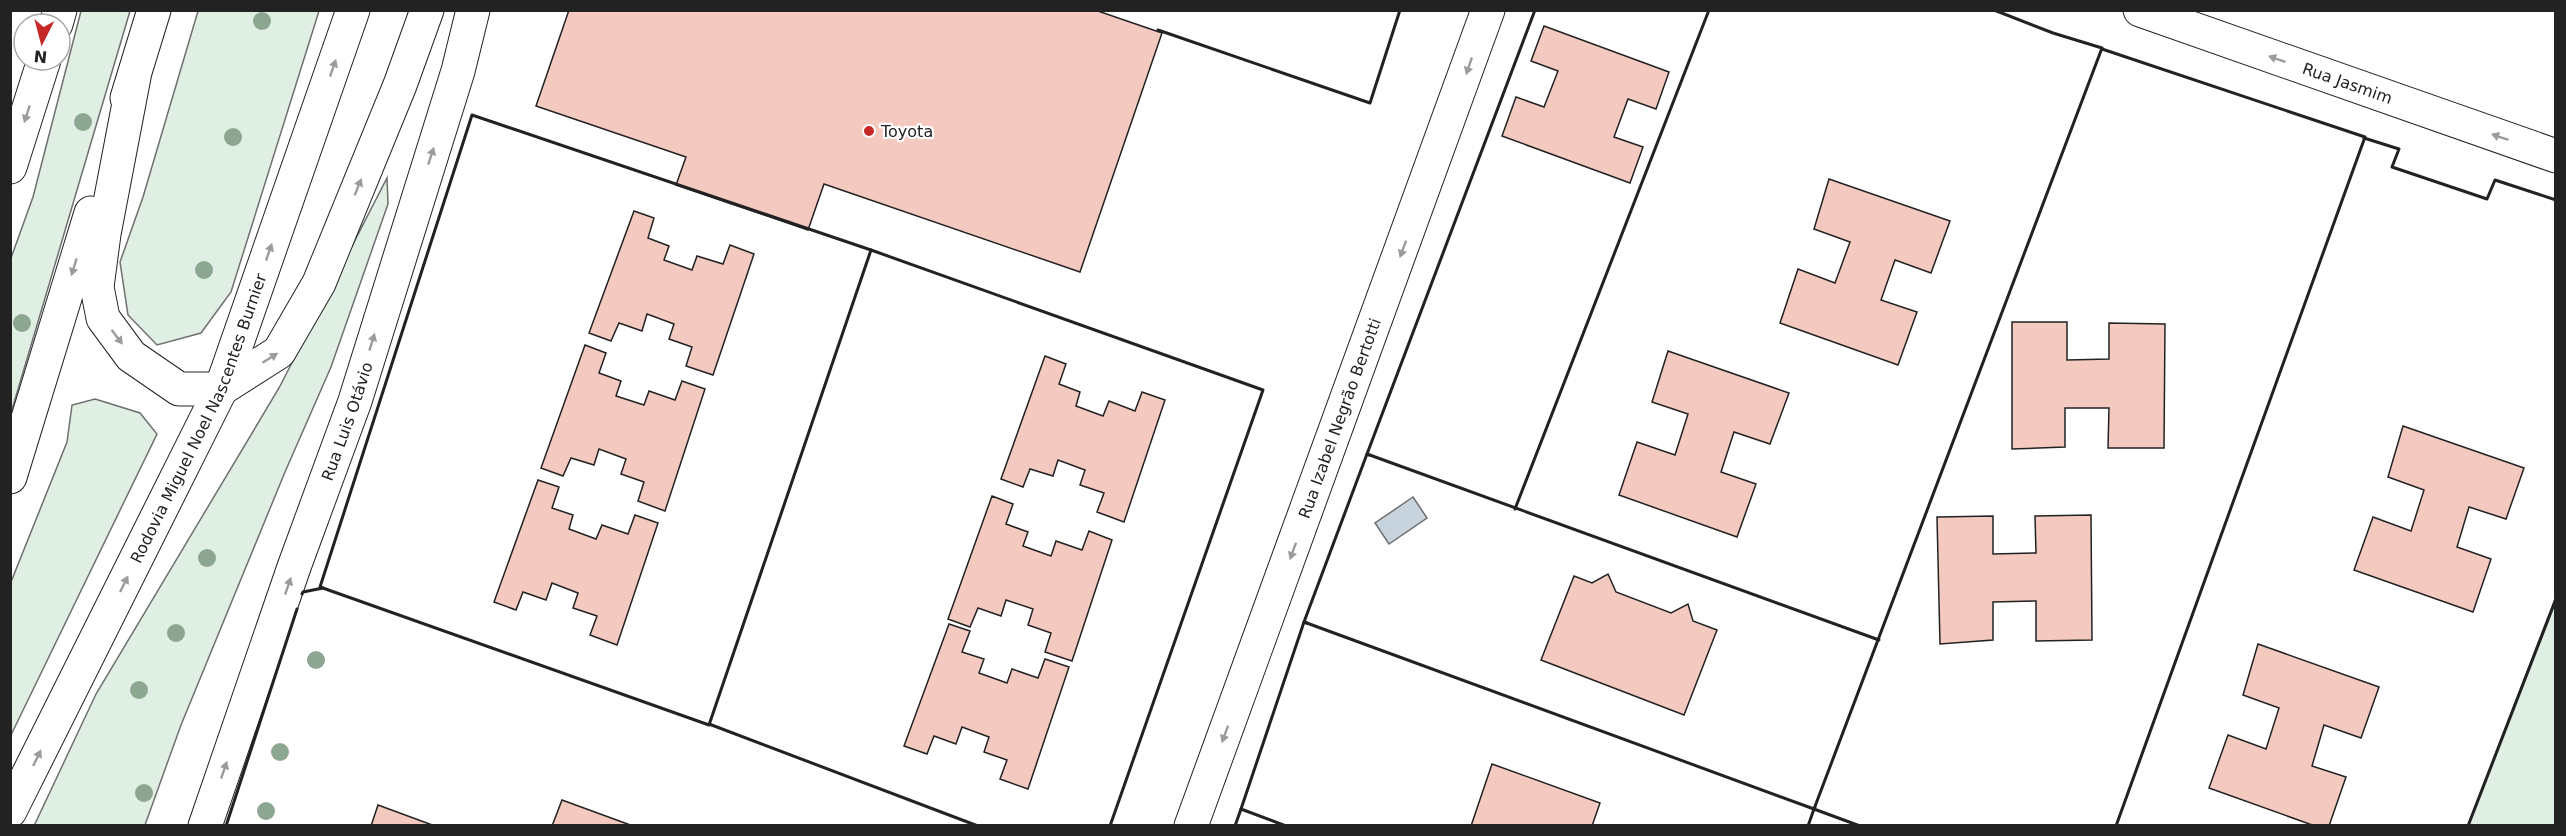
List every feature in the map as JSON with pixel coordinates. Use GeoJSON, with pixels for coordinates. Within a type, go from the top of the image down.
{"type":"FeatureCollection","features":[{"type":"Feature","properties":{"kind":"main road"},"geometry":{"type":"LineString","coordinates":[[10,477],[154,10]]}},
{"type":"Feature","properties":{"kind":"main road","name":"Rodovia Miguel Noel Nascentes Burnier"},"geometry":{"type":"LineString","coordinates":[[10,811],[221,389],[353,10]]}},
{"type":"Feature","properties":{"kind":"main road"},"geometry":{"type":"LineString","coordinates":[[134,77],[104,234],[97,287],[103,318],[131,356],[179,389],[221,389],[279,352],[319,283],[400,85],[427,10]]}},
{"type":"Feature","properties":{"kind":"main road","name":"Rua Luis Otávio"},"geometry":{"type":"LineString","coordinates":[[205,825],[294,567],[355,400],[458,71],[473,10]]}},
{"type":"Feature","properties":{"kind":"main road","name":"Rua Izabel Negrão Bertotti"},"geometry":{"type":"LineString","coordinates":[[1191,825],[1488,10]]}},
{"type":"Feature","properties":{"kind":"main road","name":"Rua Jasmim"},"geometry":{"type":"LineString","coordinates":[[2140,10],[2556,156]]}},
{"type":"Feature","properties":{"kind":"main road"},"geometry":{"type":"LineString","coordinates":[[10,167],[40,72]]}},
{"type":"Feature","properties":{"kind":"green space"},"geometry":{"type":"Polygon","coordinates":[[[81,11],[130,11],[11,413],[11,258],[33,197],[65,72],[72,72],[72,46],[81,11]]]}},
{"type":"Feature","properties":{"kind":"green space"},"geometry":{"type":"Polygon","coordinates":[[[198,11],[319,11],[231,292],[201,333],[157,345],[128,315],[120,262],[143,197],[198,11]]]}},
{"type":"Feature","properties":{"kind":"green space"},"geometry":{"type":"Polygon","coordinates":[[[387,178],[388,204],[331,367],[285,472],[181,725],[145,825],[34,826],[96,694],[279,388],[387,178]]]}},
{"type":"Feature","properties":{"kind":"green space"},"geometry":{"type":"Polygon","coordinates":[[[95,399],[140,413],[157,434],[11,735],[11,582],[67,442],[72,405],[95,399]]]}},
{"type":"Feature","properties":{"kind":"green space"},"geometry":{"type":"Polygon","coordinates":[[[2555,599],[2555,825],[2468,825],[2555,599]]]}},
{"type":"Feature","properties":{"kind":"shaded area"},"geometry":{"type":"Polygon","coordinates":[[[1413,497],[1427,518],[1389,544],[1375,523],[1413,497]]]}},
{"type":"Feature","properties":{"kind":"building","name":"Toyota"},"geometry":{"type":"Polygon","coordinates":[[[569,10],[1095,10],[1162,33],[1080,272],[824,184],[808,230],[676,185],[686,157],[536,106],[569,10]]]}},
{"type":"Feature","properties":{"kind":"building"},"geometry":{"type":"Polygon","coordinates":[[[1544,26],[1669,72],[1656,109],[1628,99],[1614,137],[1643,147],[1630,183],[1502,136],[1516,97],[1544,107],[1558,71],[1531,61],[1544,26]]]}},
{"type":"Feature","properties":{"kind":"building"},"geometry":{"type":"Polygon","coordinates":[[[1829,179],[1950,221],[1931,273],[1895,260],[1881,300],[1917,312],[1898,365],[1780,323],[1798,269],[1835,283],[1850,242],[1814,229],[1829,179]]]}},
{"type":"Feature","properties":{"kind":"building"},"geometry":{"type":"Polygon","coordinates":[[[634,211],[654,218],[648,238],[669,246],[664,260],[692,270],[697,256],[723,264],[730,245],[754,254],[713,375],[686,366],[692,347],[669,339],[674,324],[647,314],[642,331],[619,323],[611,341],[589,333],[634,211]]]}},
{"type":"Feature","properties":{"kind":"building"},"geometry":{"type":"Polygon","coordinates":[[[2012,322],[2067,322],[2067,360],[2109,359],[2109,323],[2165,324],[2164,448],[2108,448],[2109,408],[2065,408],[2065,447],[2012,449],[2012,322]]]}},
{"type":"Feature","properties":{"kind":"building"},"geometry":{"type":"Polygon","coordinates":[[[585,345],[606,353],[599,373],[621,381],[616,396],[644,405],[649,391],[675,400],[682,381],[705,389],[665,511],[638,501],[644,482],[621,474],[626,459],[599,449],[594,465],[571,458],[563,476],[541,468],[585,345]]]}},
{"type":"Feature","properties":{"kind":"building"},"geometry":{"type":"Polygon","coordinates":[[[1668,351],[1789,393],[1770,444],[1734,432],[1721,472],[1756,484],[1737,537],[1619,495],[1637,442],[1675,455],[1688,414],[1652,402],[1668,351]]]}},
{"type":"Feature","properties":{"kind":"building"},"geometry":{"type":"Polygon","coordinates":[[[1045,356],[1066,364],[1059,384],[1080,392],[1076,406],[1103,416],[1109,401],[1135,411],[1142,392],[1165,400],[1124,522],[1097,512],[1104,493],[1080,485],[1085,470],[1058,460],[1053,476],[1030,469],[1023,487],[1001,479],[1045,356]]]}},
{"type":"Feature","properties":{"kind":"building"},"geometry":{"type":"Polygon","coordinates":[[[2403,426],[2524,468],[2506,519],[2469,507],[2457,547],[2491,559],[2473,612],[2354,570],[2373,517],[2411,531],[2424,490],[2388,477],[2403,426]]]}},
{"type":"Feature","properties":{"kind":"building"},"geometry":{"type":"Polygon","coordinates":[[[538,480],[559,487],[552,508],[573,515],[569,529],[596,539],[602,525],[628,534],[635,515],[658,523],[617,645],[590,635],[597,616],[573,608],[578,593],[552,583],[546,600],[523,592],[516,610],[494,602],[538,480]]]}},
{"type":"Feature","properties":{"kind":"building"},"geometry":{"type":"Polygon","coordinates":[[[992,496],[1013,504],[1006,524],[1028,532],[1023,546],[1051,556],[1056,541],[1082,550],[1089,531],[1112,540],[1072,661],[1045,652],[1051,633],[1028,625],[1033,609],[1006,600],[1001,616],[978,608],[970,627],[948,619],[992,496]]]}},
{"type":"Feature","properties":{"kind":"building"},"geometry":{"type":"Polygon","coordinates":[[[2091,515],[2092,640],[2036,641],[2036,601],[1993,602],[1993,640],[1940,644],[1937,517],[1993,516],[1993,554],[2036,553],[2035,516],[2091,515]]]}},
{"type":"Feature","properties":{"kind":"building"},"geometry":{"type":"Polygon","coordinates":[[[1608,574],[1616,592],[1671,613],[1688,604],[1693,621],[1717,630],[1684,715],[1541,660],[1574,576],[1592,583],[1608,574]]]}},
{"type":"Feature","properties":{"kind":"building"},"geometry":{"type":"Polygon","coordinates":[[[949,624],[970,631],[962,652],[984,659],[979,673],[1007,683],[1012,669],[1038,678],[1045,659],[1069,667],[1028,789],[1000,779],[1007,760],[984,752],[989,737],[962,727],[956,744],[934,736],[927,754],[904,746],[949,624]]]}},
{"type":"Feature","properties":{"kind":"building"},"geometry":{"type":"Polygon","coordinates":[[[2258,644],[2379,687],[2361,738],[2324,725],[2312,766],[2346,777],[2329,826],[2315,826],[2209,788],[2228,735],[2266,749],[2279,708],[2243,695],[2258,644]]]}},
{"type":"Feature","properties":{"kind":"building"},"geometry":{"type":"Polygon","coordinates":[[[1492,764],[1600,803],[1592,826],[1471,826],[1492,764]]]}},
{"type":"Feature","properties":{"kind":"building"},"geometry":{"type":"Polygon","coordinates":[[[562,800],[633,826],[552,826],[562,800]]]}},
{"type":"Feature","properties":{"kind":"building"},"geometry":{"type":"Polygon","coordinates":[[[378,805],[435,826],[371,826],[378,805]]]}},
{"type":"Feature","properties":{"kind":"wall"},"geometry":{"type":"LineString","coordinates":[[1158,30],[1370,103],[1400,10]]}},
{"type":"Feature","properties":{"kind":"wall"},"geometry":{"type":"LineString","coordinates":[[1369,455],[1367,454],[1535,10]]}},
{"type":"Feature","properties":{"kind":"wall"},"geometry":{"type":"LineString","coordinates":[[1515,509],[1709,10]]}},
{"type":"Feature","properties":{"kind":"wall"},"geometry":{"type":"LineString","coordinates":[[1879,640],[1367,454],[1304,622],[1814,809],[2102,48],[2053,33],[1994,10]]}},
{"type":"Feature","properties":{"kind":"wall"},"geometry":{"type":"LineString","coordinates":[[2102,49],[2365,137],[2116,826]]}},
{"type":"Feature","properties":{"kind":"wall"},"geometry":{"type":"LineString","coordinates":[[472,115],[871,250],[709,725],[320,587],[472,115]]}},
{"type":"Feature","properties":{"kind":"wall"},"geometry":{"type":"LineString","coordinates":[[2364,138],[2399,149],[2392,167],[2487,199],[2495,180],[2556,200]]}},
{"type":"Feature","properties":{"kind":"wall"},"geometry":{"type":"LineString","coordinates":[[871,250],[1263,390],[1110,826]]}},
{"type":"Feature","properties":{"kind":"wall"},"geometry":{"type":"LineString","coordinates":[[302,594],[323,588]]}},
{"type":"Feature","properties":{"kind":"wall"},"geometry":{"type":"LineString","coordinates":[[2468,826],[2556,599]]}},
{"type":"Feature","properties":{"kind":"wall"},"geometry":{"type":"LineString","coordinates":[[226,826],[297,609]]}},
{"type":"Feature","properties":{"kind":"wall"},"geometry":{"type":"LineString","coordinates":[[1286,826],[1241,809],[1304,622],[1307,623]]}},
{"type":"Feature","properties":{"kind":"wall"},"geometry":{"type":"LineString","coordinates":[[709,724],[978,826]]}},
{"type":"Feature","properties":{"kind":"wall"},"geometry":{"type":"LineString","coordinates":[[1815,807],[1814,809],[1860,826]]}},
{"type":"Feature","properties":{"kind":"wall"},"geometry":{"type":"LineString","coordinates":[[1235,826],[1241,809]]}},
{"type":"Feature","properties":{"kind":"wall"},"geometry":{"type":"LineString","coordinates":[[1808,826],[1814,809]]}},
{"type":"Feature","properties":{"kind":"place","name":"Toyota"},"geometry":{"type":"Point","coordinates":[869,131]}}]}
